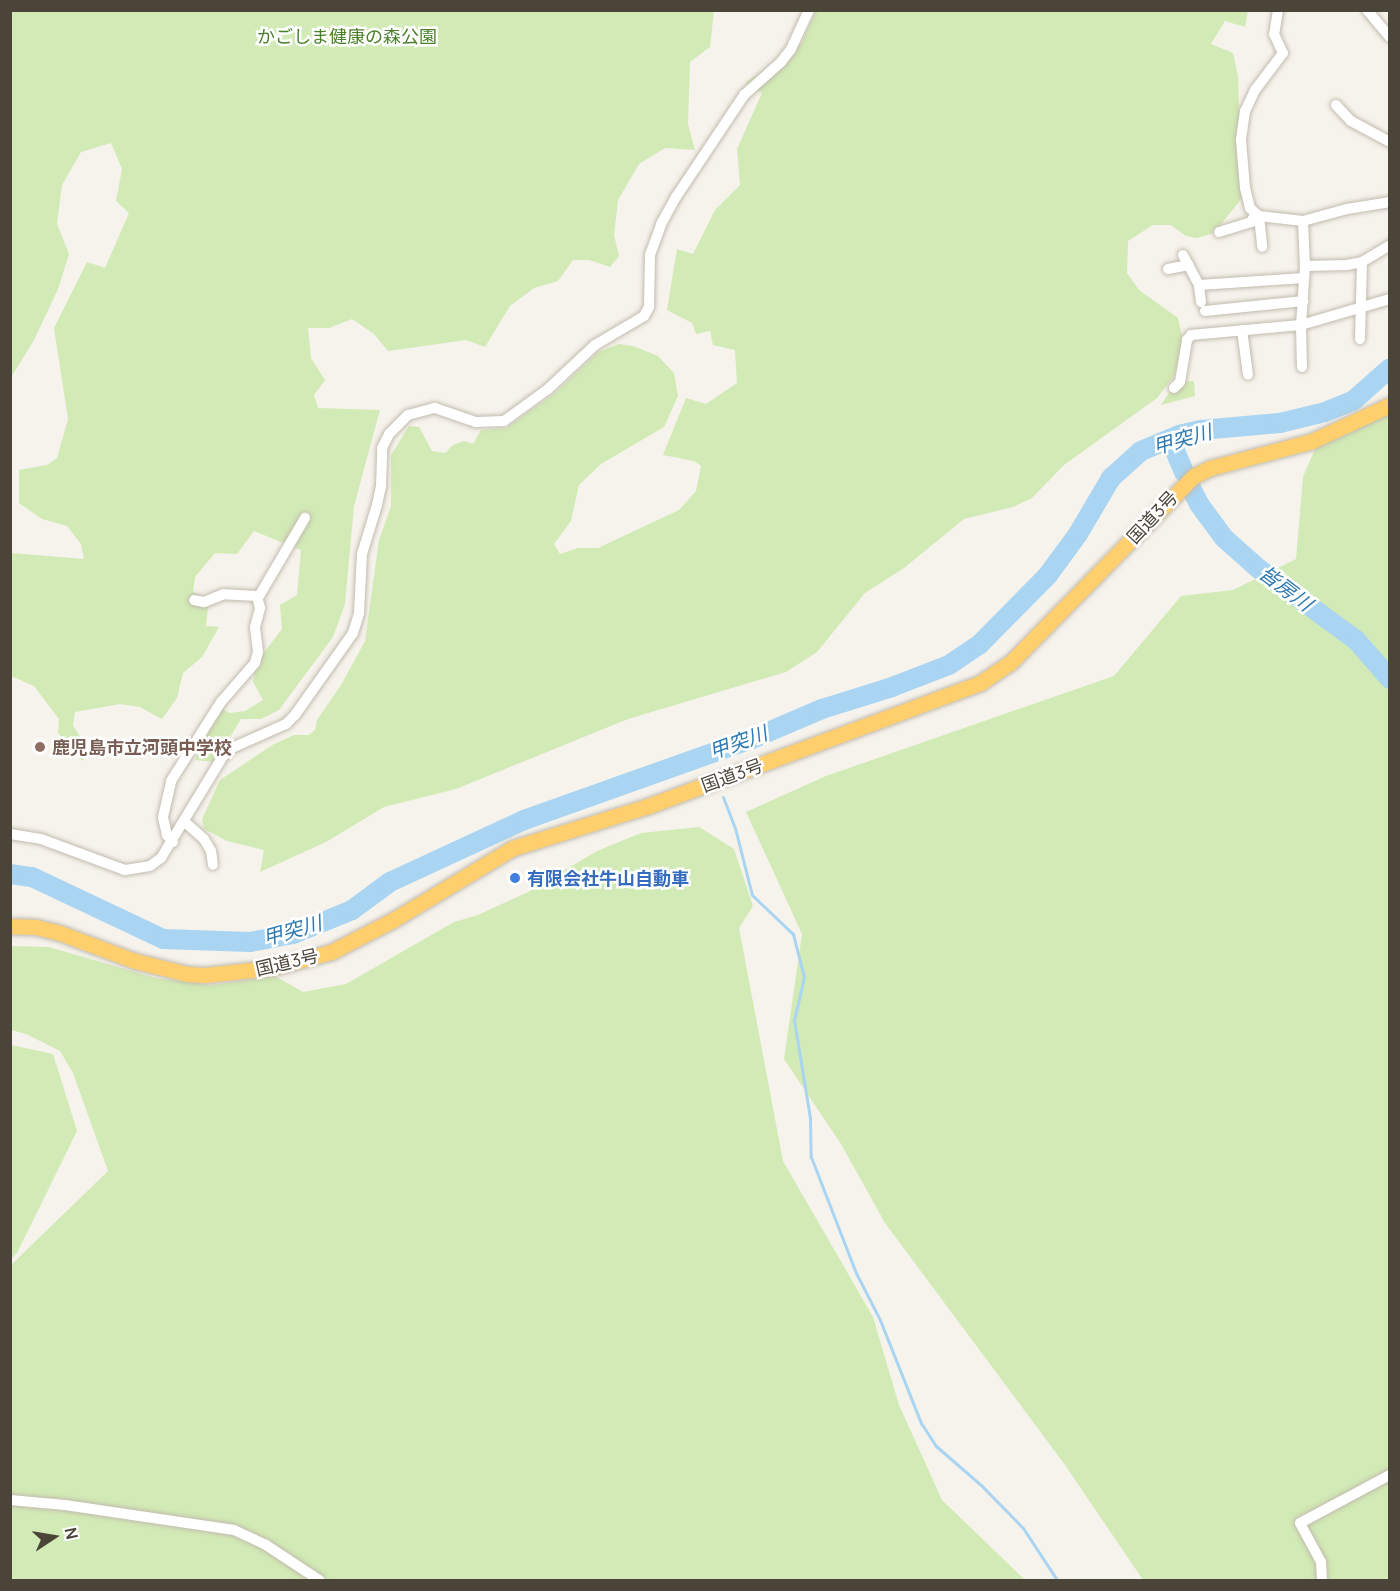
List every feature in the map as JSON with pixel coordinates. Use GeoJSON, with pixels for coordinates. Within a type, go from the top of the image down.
{"type":"FeatureCollection","features":[{"type":"Feature","properties":{"kind":"highway","name":"国道3号"},"geometry":{"type":"LineString","coordinates":[[10,926],[36,927],[60,933],[135,961],[187,974],[216,974],[271,968],[331,952],[393,920],[513,848],[648,806],[980,683],[1011,662],[1194,476],[1210,468],[1312,441],[1389,405]]}},
{"type":"Feature","properties":{"kind":"street"},"geometry":{"type":"LineString","coordinates":[[10,834],[41,839],[125,870],[139,870],[156,863],[173,842],[223,756],[232,748],[286,724],[296,715],[353,633],[359,613],[363,554],[381,486],[382,448],[389,434],[408,415],[435,408],[476,423],[504,421],[548,389],[595,345],[644,316],[649,307],[650,255],[661,224],[676,197],[744,95],[791,50],[809,10]]}},
{"type":"Feature","properties":{"kind":"street"},"geometry":{"type":"LineString","coordinates":[[1278,10],[1274,34],[1282,53],[1255,90],[1245,111],[1241,140],[1245,188],[1250,208],[1258,215],[1303,221],[1347,209],[1389,202]]}},
{"type":"Feature","properties":{"kind":"street"},"geometry":{"type":"LineString","coordinates":[[1366,10],[1389,37]]}},
{"type":"Feature","properties":{"kind":"street"},"geometry":{"type":"LineString","coordinates":[[1336,105],[1351,121],[1389,142]]}},
{"type":"Feature","properties":{"kind":"street"},"geometry":{"type":"LineString","coordinates":[[1219,232],[1251,222],[1258,215]]}},
{"type":"Feature","properties":{"kind":"street"},"geometry":{"type":"LineString","coordinates":[[1258,215],[1262,247]]}},
{"type":"Feature","properties":{"kind":"street"},"geometry":{"type":"LineString","coordinates":[[1302,367],[1301,326],[1305,266],[1303,221]]}},
{"type":"Feature","properties":{"kind":"street"},"geometry":{"type":"LineString","coordinates":[[1305,266],[1347,265],[1362,262],[1389,244]]}},
{"type":"Feature","properties":{"kind":"street"},"geometry":{"type":"LineString","coordinates":[[1168,269],[1186,260],[1199,285],[1203,306],[1303,301]]}},
{"type":"Feature","properties":{"kind":"street"},"geometry":{"type":"LineString","coordinates":[[1360,339],[1362,262]]}},
{"type":"Feature","properties":{"kind":"street"},"geometry":{"type":"LineString","coordinates":[[1199,285],[1304,278]]}},
{"type":"Feature","properties":{"kind":"street"},"geometry":{"type":"LineString","coordinates":[[1174,388],[1180,382],[1187,340],[1191,335],[1301,326],[1389,299]]}},
{"type":"Feature","properties":{"kind":"street"},"geometry":{"type":"LineString","coordinates":[[1242,330],[1248,375]]}},
{"type":"Feature","properties":{"kind":"street"},"geometry":{"type":"LineString","coordinates":[[173,842],[167,835],[163,818],[171,781],[221,702],[255,663],[258,652],[255,627],[260,608],[258,598],[305,518]]}},
{"type":"Feature","properties":{"kind":"street"},"geometry":{"type":"LineString","coordinates":[[194,600],[204,602],[233,593],[258,598]]}},
{"type":"Feature","properties":{"kind":"street"},"geometry":{"type":"LineString","coordinates":[[184,822],[204,839],[211,850],[213,865]]}},
{"type":"Feature","properties":{"kind":"street"},"geometry":{"type":"LineString","coordinates":[[1322,1581],[1321,1562],[1300,1523],[1389,1475]]}},
{"type":"Feature","properties":{"kind":"street"},"geometry":{"type":"LineString","coordinates":[[10,1500],[65,1505],[234,1530],[266,1545],[319,1581]]}},
{"type":"Feature","properties":{"kind":"green space","name":"かごしま健康の森公園"},"geometry":{"type":"Polygon","coordinates":[[[714,10],[710,47],[690,62],[688,124],[695,150],[665,148],[639,164],[618,200],[614,235],[619,256],[610,267],[589,260],[573,260],[558,281],[534,288],[510,306],[485,347],[466,340],[388,351],[374,334],[352,319],[329,328],[308,328],[311,358],[325,380],[314,395],[318,408],[380,410],[354,506],[345,604],[333,637],[279,710],[261,719],[241,719],[215,762],[195,760],[214,705],[230,713],[245,711],[263,700],[253,682],[256,663],[282,629],[280,605],[297,595],[301,550],[254,531],[237,554],[215,553],[195,577],[193,592],[209,599],[206,626],[219,627],[202,657],[183,673],[177,698],[162,719],[140,707],[120,704],[75,712],[73,725],[90,754],[82,761],[58,733],[59,719],[34,686],[11,676],[11,553],[84,559],[81,544],[67,526],[42,519],[19,503],[19,470],[47,465],[57,458],[68,419],[54,328],[87,262],[105,268],[129,213],[116,201],[122,169],[111,143],[81,152],[62,185],[57,224],[69,254],[58,289],[34,340],[12,376],[11,385],[10,11],[714,10]]]}},
{"type":"Feature","properties":{"kind":"green space"},"geometry":{"type":"Polygon","coordinates":[[[816,11],[1248,11],[1245,27],[1225,21],[1211,44],[1233,53],[1238,76],[1242,198],[1214,233],[1197,238],[1186,236],[1171,225],[1153,225],[1128,241],[1127,273],[1139,290],[1178,318],[1184,345],[1174,376],[1157,398],[1064,465],[1032,498],[1013,507],[964,519],[904,568],[865,593],[817,652],[786,672],[628,719],[456,789],[384,807],[326,842],[260,872],[264,850],[227,841],[204,829],[202,819],[220,780],[274,744],[294,735],[309,735],[315,730],[317,720],[341,685],[365,641],[379,540],[391,506],[391,455],[409,426],[419,427],[432,451],[445,453],[453,445],[464,441],[473,444],[481,430],[506,428],[554,394],[598,352],[619,344],[633,346],[658,356],[674,373],[678,396],[664,427],[601,464],[579,485],[571,521],[554,544],[560,554],[578,548],[598,548],[679,510],[696,491],[701,466],[694,461],[663,455],[686,398],[706,404],[737,383],[735,350],[713,345],[710,331],[696,334],[692,323],[667,310],[677,249],[693,254],[715,210],[740,185],[737,149],[762,93],[745,83],[801,44],[816,11]]]}},
{"type":"Feature","properties":{"kind":"green space"},"geometry":{"type":"Polygon","coordinates":[[[1194,381],[1195,396],[1161,405],[1176,382],[1194,381]]]}},
{"type":"Feature","properties":{"kind":"green space"},"geometry":{"type":"Polygon","coordinates":[[[1389,409],[1389,1580],[1143,1580],[1065,1465],[885,1223],[841,1144],[784,1059],[802,934],[746,812],[826,776],[1114,676],[1181,596],[1233,590],[1296,559],[1303,477],[1317,444],[1389,409]]]}},
{"type":"Feature","properties":{"kind":"green space"},"geometry":{"type":"Polygon","coordinates":[[[699,827],[734,849],[753,906],[739,928],[783,1161],[873,1317],[899,1405],[942,1500],[1025,1580],[11,1580],[11,1265],[108,1171],[73,1073],[60,1051],[26,1034],[11,1030],[11,946],[49,947],[156,978],[211,985],[275,976],[303,992],[346,984],[454,922],[478,915],[528,892],[597,851],[641,833],[699,827]]]}},
{"type":"Feature","properties":{"kind":"green space"},"geometry":{"type":"Polygon","coordinates":[[[11,1045],[53,1054],[77,1131],[17,1253],[11,1259],[11,1045]]]}},
{"type":"Feature","properties":{"kind":"waterway","name":"甲突川"},"geometry":{"type":"LineString","coordinates":[[10,874],[32,877],[163,939],[250,942],[293,934],[352,910],[390,882],[524,820],[752,739],[822,709],[892,687],[949,665],[980,644],[1048,575],[1078,534],[1111,478],[1141,451],[1179,435],[1201,430],[1280,423],[1325,412],[1354,400],[1390,368]]}},
{"type":"Feature","properties":{"kind":"waterway","name":"皆房川"},"geometry":{"type":"LineString","coordinates":[[1170,439],[1184,472]]}},
{"type":"Feature","properties":{"kind":"waterway","name":"皆房川"},"geometry":{"type":"LineString","coordinates":[[1191,488],[1199,504],[1224,538],[1259,569],[1356,640],[1390,679]]}},
{"type":"Feature","properties":{"kind":"waterway"},"geometry":{"type":"LineString","coordinates":[[723,797],[735,828],[752,895],[793,934],[804,977],[794,1020],[810,1118],[811,1157],[856,1273],[880,1320],[921,1423],[936,1446],[981,1485],[1023,1528],[1057,1580]]}},
{"type":"Feature","properties":{"kind":"place","name":"鹿児島市立河頭中学校"},"geometry":{"type":"Point","coordinates":[40,747]}},
{"type":"Feature","properties":{"kind":"place","name":"有限会社牛山自動車"},"geometry":{"type":"Point","coordinates":[515,878]}}]}
